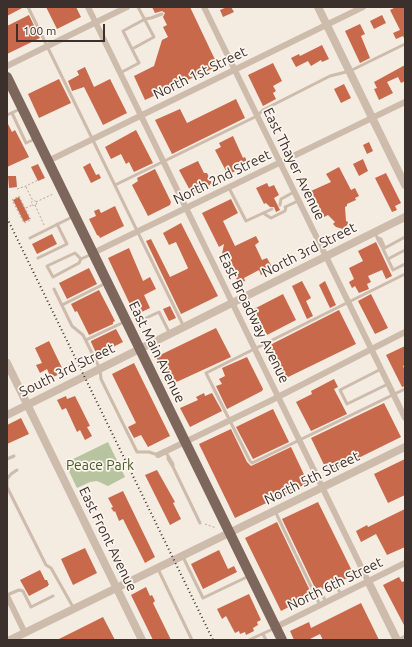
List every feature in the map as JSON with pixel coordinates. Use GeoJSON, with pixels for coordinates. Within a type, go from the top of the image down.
{"type":"FeatureCollection","features":[{"type":"Feature","properties":{"kind":"main road","name":"East Main Avenue"},"geometry":{"type":"LineString","coordinates":[[7,77],[282,640]]}},
{"type":"Feature","properties":{"kind":"street","name":"East Broadway Avenue"},"geometry":{"type":"LineString","coordinates":[[88,7],[397,640]]}},
{"type":"Feature","properties":{"kind":"street"},"geometry":{"type":"LineString","coordinates":[[7,66],[127,7]]}},
{"type":"Feature","properties":{"kind":"street","name":"East Thayer Avenue"},"geometry":{"type":"LineString","coordinates":[[204,7],[405,418]]}},
{"type":"Feature","properties":{"kind":"street"},"geometry":{"type":"LineString","coordinates":[[318,7],[405,185]]}},
{"type":"Feature","properties":{"kind":"street","name":"North 1st Street"},"geometry":{"type":"LineString","coordinates":[[48,161],[363,7]]}},
{"type":"Feature","properties":{"kind":"street","name":"North 2nd Street"},"geometry":{"type":"LineString","coordinates":[[94,253],[405,102]]}},
{"type":"Feature","properties":{"kind":"street","name":"North 3rd Street"},"geometry":{"type":"LineString","coordinates":[[139,349],[325,256],[377,235],[405,217]]}},
{"type":"Feature","properties":{"kind":"street"},"geometry":{"type":"LineString","coordinates":[[158,455],[167,454],[185,441],[278,397],[371,348],[405,332]]}},
{"type":"Feature","properties":{"kind":"street","name":"South 3rd Street"},"geometry":{"type":"LineString","coordinates":[[7,415],[139,349]]}},
{"type":"Feature","properties":{"kind":"street","name":"East Front Avenue"},"geometry":{"type":"LineString","coordinates":[[7,363],[142,640]]}},
{"type":"Feature","properties":{"kind":"street","name":"North 5th Street"},"geometry":{"type":"LineString","coordinates":[[10,640],[405,447]]}},
{"type":"Feature","properties":{"kind":"street","name":"North 6th Street"},"geometry":{"type":"LineString","coordinates":[[276,627],[405,563]]}},
{"type":"Feature","properties":{"kind":"street"},"geometry":{"type":"LineString","coordinates":[[7,596],[25,633]]}},
{"type":"Feature","properties":{"kind":"lane"},"geometry":{"type":"LineString","coordinates":[[28,7],[184,327]]}},
{"type":"Feature","properties":{"kind":"lane"},"geometry":{"type":"LineString","coordinates":[[132,49],[154,37],[138,7]]}},
{"type":"Feature","properties":{"kind":"lane"},"geometry":{"type":"LineString","coordinates":[[120,73],[139,63],[123,31],[145,19],[162,14]]}},
{"type":"Feature","properties":{"kind":"lane"},"geometry":{"type":"LineString","coordinates":[[115,185],[257,116],[263,110],[324,79],[350,71],[405,44]]}},
{"type":"Feature","properties":{"kind":"lane"},"geometry":{"type":"LineString","coordinates":[[7,115],[22,108]]}},
{"type":"Feature","properties":{"kind":"lane"},"geometry":{"type":"LineString","coordinates":[[12,113],[26,143],[37,138]]}},
{"type":"Feature","properties":{"kind":"lane"},"geometry":{"type":"LineString","coordinates":[[229,188],[246,221],[272,209]]}},
{"type":"Feature","properties":{"kind":"lane"},"geometry":{"type":"LineString","coordinates":[[286,207],[279,205],[281,199],[294,192]]}},
{"type":"Feature","properties":{"kind":"lane"},"geometry":{"type":"LineString","coordinates":[[263,213],[271,218],[285,211],[286,207],[298,201]]}},
{"type":"Feature","properties":{"kind":"lane"},"geometry":{"type":"LineString","coordinates":[[30,238],[75,216]]}},
{"type":"Feature","properties":{"kind":"lane"},"geometry":{"type":"LineString","coordinates":[[38,258],[67,244],[57,224]]}},
{"type":"Feature","properties":{"kind":"lane"},"geometry":{"type":"LineString","coordinates":[[377,235],[393,270],[405,264]]}},
{"type":"Feature","properties":{"kind":"lane"},"geometry":{"type":"LineString","coordinates":[[383,248],[405,237]]}},
{"type":"Feature","properties":{"kind":"lane"},"geometry":{"type":"LineString","coordinates":[[388,259],[405,250]]}},
{"type":"Feature","properties":{"kind":"lane"},"geometry":{"type":"LineString","coordinates":[[81,259],[75,253],[47,266],[52,277],[79,263],[81,259],[94,253]]}},
{"type":"Feature","properties":{"kind":"lane"},"geometry":{"type":"LineString","coordinates":[[405,274],[206,374],[250,462],[252,463],[405,389]]}},
{"type":"Feature","properties":{"kind":"lane"},"geometry":{"type":"LineString","coordinates":[[62,305],[108,283]]}},
{"type":"Feature","properties":{"kind":"lane"},"geometry":{"type":"LineString","coordinates":[[54,289],[72,326],[83,335],[86,340],[100,369],[101,379],[137,452],[149,452],[158,455]]}},
{"type":"Feature","properties":{"kind":"lane"},"geometry":{"type":"LineString","coordinates":[[144,319],[159,312],[170,334]]}},
{"type":"Feature","properties":{"kind":"lane"},"geometry":{"type":"LineString","coordinates":[[86,340],[126,321]]}},
{"type":"Feature","properties":{"kind":"lane"},"geometry":{"type":"LineString","coordinates":[[381,369],[340,390],[347,404],[389,384]]}},
{"type":"Feature","properties":{"kind":"lane"},"geometry":{"type":"LineString","coordinates":[[167,454],[200,523]]}},
{"type":"Feature","properties":{"kind":"lane"},"geometry":{"type":"LineString","coordinates":[[7,459],[14,456]]}},
{"type":"Feature","properties":{"kind":"lane"},"geometry":{"type":"LineString","coordinates":[[17,470],[7,479],[8,487],[46,565],[51,568],[74,609]]}},
{"type":"Feature","properties":{"kind":"lane"},"geometry":{"type":"LineString","coordinates":[[275,511],[295,554],[323,604]]}},
{"type":"Feature","properties":{"kind":"lane"},"geometry":{"type":"LineString","coordinates":[[182,556],[203,598],[251,575]]}},
{"type":"Feature","properties":{"kind":"lane"},"geometry":{"type":"LineString","coordinates":[[158,568],[192,640]]}},
{"type":"Feature","properties":{"kind":"lane"},"geometry":{"type":"LineString","coordinates":[[335,583],[341,595]]}},
{"type":"Feature","properties":{"kind":"lane"},"geometry":{"type":"LineString","coordinates":[[7,596],[19,590],[23,591],[31,607],[53,596]]}},
{"type":"Feature","properties":{"kind":"lane"},"geometry":{"type":"LineString","coordinates":[[320,590],[323,604]]}},
{"type":"Feature","properties":{"kind":"lane"},"geometry":{"type":"LineString","coordinates":[[249,640],[276,627]]}},
{"type":"Feature","properties":{"kind":"lane"},"geometry":{"type":"LineString","coordinates":[[263,634],[266,640]]}},
{"type":"Feature","properties":{"kind":"lane"},"geometry":{"type":"LineString","coordinates":[[397,640],[405,636]]}},
{"type":"Feature","properties":{"kind":"path"},"geometry":{"type":"LineString","coordinates":[[17,189],[38,180]]}},
{"type":"Feature","properties":{"kind":"path"},"geometry":{"type":"LineString","coordinates":[[25,208],[32,204],[33,201],[26,186]]}},
{"type":"Feature","properties":{"kind":"path"},"geometry":{"type":"LineString","coordinates":[[33,201],[36,202],[54,194]]}},
{"type":"Feature","properties":{"kind":"path"},"geometry":{"type":"LineString","coordinates":[[19,196],[25,208],[31,220],[24,223],[12,200],[19,196]]}},
{"type":"Feature","properties":{"kind":"path"},"geometry":{"type":"LineString","coordinates":[[36,202],[35,205],[45,226]]}},
{"type":"Feature","properties":{"kind":"path"},"geometry":{"type":"LineString","coordinates":[[200,523],[216,528]]}},
{"type":"Feature","properties":{"kind":"green space","name":"Peace Park"},"geometry":{"type":"Polygon","coordinates":[[[108,442],[125,477],[108,486],[97,481],[90,482],[77,488],[65,463],[108,442]]]}},
{"type":"Feature","properties":{"kind":"building"},"geometry":{"type":"Polygon","coordinates":[[[7,7],[24,7],[7,16],[7,7]]]}},
{"type":"Feature","properties":{"kind":"building"},"geometry":{"type":"Polygon","coordinates":[[[46,7],[76,7],[81,17],[57,29],[46,7]]]}},
{"type":"Feature","properties":{"kind":"building"},"geometry":{"type":"Polygon","coordinates":[[[152,7],[190,7],[218,66],[145,100],[134,76],[154,66],[162,40],[168,37],[163,27],[167,25],[163,17],[165,13],[162,11],[155,13],[152,7]]]}},
{"type":"Feature","properties":{"kind":"building"},"geometry":{"type":"Polygon","coordinates":[[[231,7],[234,12],[223,17],[220,10],[231,7]]]}},
{"type":"Feature","properties":{"kind":"building"},"geometry":{"type":"Polygon","coordinates":[[[396,7],[405,7],[405,40],[403,36],[396,39],[393,33],[400,30],[390,10],[396,7]]]}},
{"type":"Feature","properties":{"kind":"building"},"geometry":{"type":"Polygon","coordinates":[[[29,15],[40,38],[7,54],[7,26],[29,15]]]}},
{"type":"Feature","properties":{"kind":"building"},"geometry":{"type":"Polygon","coordinates":[[[382,15],[386,23],[374,29],[370,21],[382,15]]]}},
{"type":"Feature","properties":{"kind":"building"},"geometry":{"type":"Polygon","coordinates":[[[360,24],[365,34],[361,36],[370,58],[360,63],[345,31],[360,24]]]}},
{"type":"Feature","properties":{"kind":"building"},"geometry":{"type":"Polygon","coordinates":[[[322,45],[329,59],[322,62],[321,60],[311,66],[308,61],[296,67],[291,58],[299,54],[300,56],[322,45]]]}},
{"type":"Feature","properties":{"kind":"building"},"geometry":{"type":"Polygon","coordinates":[[[273,63],[282,81],[273,86],[276,91],[273,93],[276,99],[263,106],[248,75],[273,63]]]}},
{"type":"Feature","properties":{"kind":"building"},"geometry":{"type":"Polygon","coordinates":[[[405,65],[405,81],[401,83],[398,77],[387,82],[393,93],[379,100],[374,89],[377,88],[374,82],[405,65]]]}},
{"type":"Feature","properties":{"kind":"building"},"geometry":{"type":"Polygon","coordinates":[[[85,67],[94,87],[110,79],[127,113],[103,125],[84,87],[72,91],[68,81],[79,75],[77,71],[85,67]]]}},
{"type":"Feature","properties":{"kind":"building"},"geometry":{"type":"Polygon","coordinates":[[[59,79],[71,103],[39,118],[28,94],[59,79]]]}},
{"type":"Feature","properties":{"kind":"building"},"geometry":{"type":"Polygon","coordinates":[[[344,84],[351,98],[341,103],[334,89],[344,84]]]}},
{"type":"Feature","properties":{"kind":"building"},"geometry":{"type":"Polygon","coordinates":[[[236,99],[245,118],[172,154],[155,120],[180,109],[187,123],[236,99]]]}},
{"type":"Feature","properties":{"kind":"building"},"geometry":{"type":"Polygon","coordinates":[[[7,122],[12,132],[15,130],[29,157],[7,167],[7,122]]]}},
{"type":"Feature","properties":{"kind":"building"},"geometry":{"type":"Polygon","coordinates":[[[136,130],[153,163],[134,172],[129,162],[126,164],[121,154],[111,159],[105,147],[136,130]]]}},
{"type":"Feature","properties":{"kind":"building"},"geometry":{"type":"Polygon","coordinates":[[[233,136],[243,158],[245,157],[248,164],[228,175],[215,150],[221,147],[219,143],[233,136]]]}},
{"type":"Feature","properties":{"kind":"building"},"geometry":{"type":"Polygon","coordinates":[[[369,142],[373,151],[367,154],[363,145],[369,142]]]}},
{"type":"Feature","properties":{"kind":"building"},"geometry":{"type":"Polygon","coordinates":[[[363,159],[368,171],[359,176],[353,164],[363,159]]]}},
{"type":"Feature","properties":{"kind":"building"},"geometry":{"type":"Polygon","coordinates":[[[198,161],[204,173],[207,173],[212,183],[192,194],[179,170],[198,161]]]}},
{"type":"Feature","properties":{"kind":"building"},"geometry":{"type":"Polygon","coordinates":[[[90,163],[96,175],[99,174],[101,178],[91,183],[83,167],[90,163]]]}},
{"type":"Feature","properties":{"kind":"building"},"geometry":{"type":"Polygon","coordinates":[[[38,164],[45,178],[38,181],[31,167],[38,164]]]}},
{"type":"Feature","properties":{"kind":"building"},"geometry":{"type":"Polygon","coordinates":[[[339,167],[351,190],[355,188],[359,196],[355,198],[356,200],[347,204],[345,207],[346,221],[348,224],[343,229],[336,227],[333,224],[335,222],[328,215],[324,217],[311,191],[331,182],[326,174],[339,167]]]}},
{"type":"Feature","properties":{"kind":"building"},"geometry":{"type":"Polygon","coordinates":[[[155,169],[171,202],[170,205],[148,216],[132,185],[138,181],[137,178],[155,169]]]}},
{"type":"Feature","properties":{"kind":"building"},"geometry":{"type":"Polygon","coordinates":[[[386,173],[401,203],[395,206],[397,210],[392,212],[375,178],[386,173]]]}},
{"type":"Feature","properties":{"kind":"building"},"geometry":{"type":"Polygon","coordinates":[[[8,176],[16,176],[17,187],[9,188],[8,176]]]}},
{"type":"Feature","properties":{"kind":"building"},"geometry":{"type":"Polygon","coordinates":[[[267,183],[269,187],[274,185],[279,195],[274,198],[280,210],[276,212],[274,207],[270,207],[266,203],[264,204],[256,188],[267,183]]]}},
{"type":"Feature","properties":{"kind":"building"},"geometry":{"type":"Polygon","coordinates":[[[19,197],[30,219],[24,222],[13,200],[19,197]]]}},
{"type":"Feature","properties":{"kind":"building"},"geometry":{"type":"Polygon","coordinates":[[[231,199],[238,213],[223,221],[235,246],[256,236],[259,242],[255,245],[262,260],[267,258],[273,269],[261,275],[259,270],[244,278],[245,281],[239,284],[236,278],[238,275],[231,262],[226,262],[222,254],[224,244],[219,247],[202,213],[231,199]]]}},
{"type":"Feature","properties":{"kind":"building"},"geometry":{"type":"Polygon","coordinates":[[[115,206],[124,226],[100,238],[89,219],[96,216],[94,211],[99,209],[101,213],[115,206]]]}},
{"type":"Feature","properties":{"kind":"building"},"geometry":{"type":"Polygon","coordinates":[[[181,223],[218,296],[181,314],[146,241],[151,239],[170,277],[187,269],[188,268],[176,242],[169,245],[163,233],[181,223]]]}},
{"type":"Feature","properties":{"kind":"building"},"geometry":{"type":"Polygon","coordinates":[[[52,234],[57,244],[37,254],[32,244],[52,234]]]}},
{"type":"Feature","properties":{"kind":"building"},"geometry":{"type":"Polygon","coordinates":[[[376,242],[392,276],[386,279],[382,270],[368,276],[371,282],[367,284],[369,289],[359,293],[355,286],[352,288],[349,282],[354,279],[349,268],[363,261],[358,251],[376,242]]]}},
{"type":"Feature","properties":{"kind":"building"},"geometry":{"type":"Polygon","coordinates":[[[129,248],[143,281],[150,277],[156,289],[144,295],[150,308],[135,315],[108,258],[129,248]]]}},
{"type":"Feature","properties":{"kind":"building"},"geometry":{"type":"Polygon","coordinates":[[[89,268],[97,284],[67,299],[59,283],[89,268]]]}},
{"type":"Feature","properties":{"kind":"building"},"geometry":{"type":"Polygon","coordinates":[[[302,281],[311,298],[306,301],[313,316],[307,319],[292,286],[302,281]]]}},
{"type":"Feature","properties":{"kind":"building"},"geometry":{"type":"Polygon","coordinates":[[[325,281],[336,305],[330,308],[319,285],[325,281]]]}},
{"type":"Feature","properties":{"kind":"building"},"geometry":{"type":"Polygon","coordinates":[[[99,290],[115,321],[113,324],[89,335],[77,311],[75,312],[71,304],[99,290]]]}},
{"type":"Feature","properties":{"kind":"building"},"geometry":{"type":"Polygon","coordinates":[[[283,294],[296,320],[267,335],[254,309],[283,294]]]}},
{"type":"Feature","properties":{"kind":"building"},"geometry":{"type":"Polygon","coordinates":[[[371,294],[388,328],[375,334],[358,301],[371,294]]]}},
{"type":"Feature","properties":{"kind":"building"},"geometry":{"type":"Polygon","coordinates":[[[170,306],[176,318],[169,321],[163,309],[170,306]]]}},
{"type":"Feature","properties":{"kind":"building"},"geometry":{"type":"Polygon","coordinates":[[[339,310],[356,344],[282,380],[266,347],[339,310]]]}},
{"type":"Feature","properties":{"kind":"building"},"geometry":{"type":"Polygon","coordinates":[[[216,328],[231,357],[170,385],[156,357],[216,328]]]}},
{"type":"Feature","properties":{"kind":"building"},"geometry":{"type":"Polygon","coordinates":[[[116,329],[123,342],[97,355],[91,341],[116,329]]]}},
{"type":"Feature","properties":{"kind":"building"},"geometry":{"type":"Polygon","coordinates":[[[49,341],[64,372],[51,378],[47,369],[40,373],[36,365],[42,363],[35,348],[49,341]]]}},
{"type":"Feature","properties":{"kind":"building"},"geometry":{"type":"Polygon","coordinates":[[[405,346],[405,365],[403,366],[405,370],[405,386],[402,387],[386,355],[405,346]]]}},
{"type":"Feature","properties":{"kind":"building"},"geometry":{"type":"Polygon","coordinates":[[[247,357],[263,389],[262,391],[227,409],[216,386],[222,384],[219,379],[225,376],[222,368],[247,357]]]}},
{"type":"Feature","properties":{"kind":"building"},"geometry":{"type":"Polygon","coordinates":[[[134,363],[170,436],[148,447],[141,435],[134,438],[128,427],[136,423],[112,374],[134,363]]]}},
{"type":"Feature","properties":{"kind":"building"},"geometry":{"type":"Polygon","coordinates":[[[334,379],[338,387],[334,389],[347,414],[311,431],[296,402],[312,394],[311,391],[334,379]]]}},
{"type":"Feature","properties":{"kind":"building"},"geometry":{"type":"Polygon","coordinates":[[[204,393],[205,396],[212,393],[222,411],[190,427],[180,408],[198,400],[196,397],[204,393]]]}},
{"type":"Feature","properties":{"kind":"building"},"geometry":{"type":"Polygon","coordinates":[[[66,396],[67,399],[75,396],[90,426],[87,427],[92,436],[85,440],[80,430],[77,432],[66,408],[62,410],[57,400],[66,396]]]}},
{"type":"Feature","properties":{"kind":"building"},"geometry":{"type":"Polygon","coordinates":[[[384,403],[401,437],[328,473],[311,438],[384,403]]]}},
{"type":"Feature","properties":{"kind":"building"},"geometry":{"type":"Polygon","coordinates":[[[273,409],[289,442],[253,459],[236,427],[273,409]]]}},
{"type":"Feature","properties":{"kind":"building"},"geometry":{"type":"Polygon","coordinates":[[[21,418],[29,434],[7,444],[7,425],[21,418]]]}},
{"type":"Feature","properties":{"kind":"building"},"geometry":{"type":"Polygon","coordinates":[[[231,429],[247,462],[251,466],[291,447],[308,483],[235,518],[199,444],[231,429]]]}},
{"type":"Feature","properties":{"kind":"building"},"geometry":{"type":"Polygon","coordinates":[[[405,459],[405,495],[388,503],[374,474],[405,459]]]}},
{"type":"Feature","properties":{"kind":"building"},"geometry":{"type":"Polygon","coordinates":[[[157,470],[175,502],[173,503],[181,519],[170,525],[145,475],[157,470]]]}},
{"type":"Feature","properties":{"kind":"building"},"geometry":{"type":"Polygon","coordinates":[[[123,491],[155,557],[145,563],[123,519],[119,521],[115,511],[114,512],[111,508],[113,507],[108,498],[123,491]]]}},
{"type":"Feature","properties":{"kind":"building"},"geometry":{"type":"Polygon","coordinates":[[[318,502],[354,575],[338,582],[334,580],[332,584],[323,589],[321,587],[318,588],[317,592],[282,519],[318,502]]]}},
{"type":"Feature","properties":{"kind":"building"},"geometry":{"type":"Polygon","coordinates":[[[405,509],[405,547],[387,555],[376,534],[361,542],[356,531],[367,525],[368,527],[405,509]]]}},
{"type":"Feature","properties":{"kind":"building"},"geometry":{"type":"Polygon","coordinates":[[[277,522],[312,595],[281,611],[245,538],[277,522]]]}},
{"type":"Feature","properties":{"kind":"building"},"geometry":{"type":"Polygon","coordinates":[[[85,548],[97,573],[73,585],[61,559],[85,548]]]}},
{"type":"Feature","properties":{"kind":"building"},"geometry":{"type":"Polygon","coordinates":[[[219,550],[228,569],[234,566],[237,572],[203,589],[191,564],[219,550]]]}},
{"type":"Feature","properties":{"kind":"building"},"geometry":{"type":"Polygon","coordinates":[[[40,570],[49,585],[29,596],[20,580],[40,570]]]}},
{"type":"Feature","properties":{"kind":"building"},"geometry":{"type":"Polygon","coordinates":[[[399,577],[402,582],[405,581],[405,627],[383,585],[399,577]]]}},
{"type":"Feature","properties":{"kind":"building"},"geometry":{"type":"Polygon","coordinates":[[[146,587],[150,596],[152,595],[155,601],[153,603],[171,640],[153,640],[131,595],[146,587]]]}},
{"type":"Feature","properties":{"kind":"building"},"geometry":{"type":"Polygon","coordinates":[[[249,594],[261,620],[257,622],[258,625],[253,628],[254,631],[246,635],[245,632],[240,634],[239,631],[235,633],[226,616],[222,619],[217,609],[249,594]]]}},
{"type":"Feature","properties":{"kind":"building"},"geometry":{"type":"Polygon","coordinates":[[[361,603],[379,640],[323,640],[320,634],[310,639],[311,640],[294,640],[290,631],[309,622],[311,628],[361,603]]]}},
{"type":"Feature","properties":{"kind":"building"},"geometry":{"type":"Polygon","coordinates":[[[103,617],[115,640],[57,640],[103,617]]]}},
{"type":"Feature","properties":{"kind":"railway"},"geometry":{"type":"LineString","coordinates":[[7,218],[213,640]]}}]}
